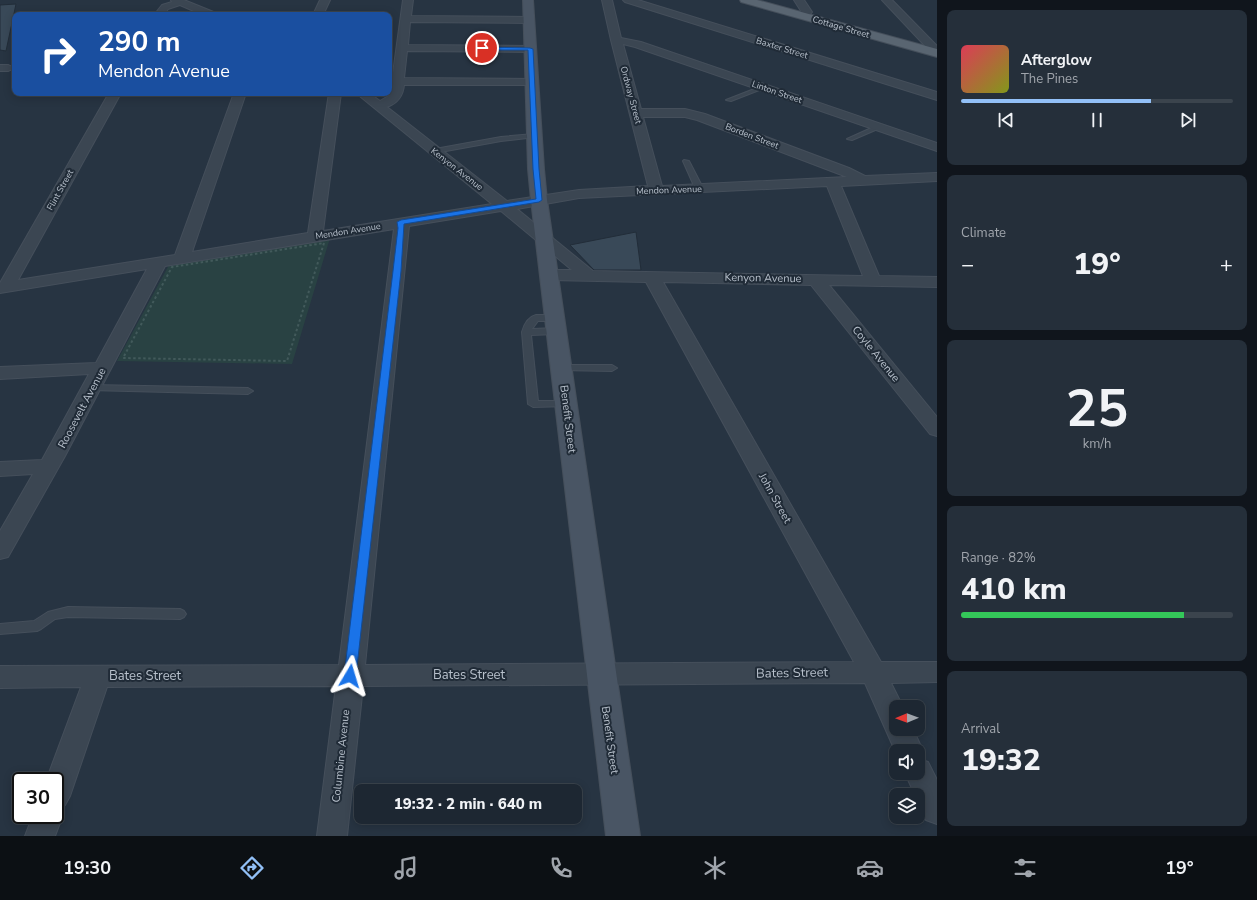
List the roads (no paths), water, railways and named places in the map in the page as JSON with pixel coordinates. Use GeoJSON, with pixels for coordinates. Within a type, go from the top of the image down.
{"type":"FeatureCollection","features":[{"type":"Feature","properties":{"kind":"main road","name":"Cottage Street"},"geometry":{"type":"LineString","coordinates":[[746,0],[935,53]]}},
{"type":"Feature","properties":{"kind":"street"},"geometry":{"type":"LineString","coordinates":[[319,12],[325,0]]}},
{"type":"Feature","properties":{"kind":"street"},"geometry":{"type":"LineString","coordinates":[[379,106],[394,99],[397,92],[408,0]]}},
{"type":"Feature","properties":{"kind":"street","name":"Benefit Street"},"geometry":{"type":"LineString","coordinates":[[528,0],[534,136],[539,200],[623,836]]}},
{"type":"Feature","properties":{"kind":"street","name":"Ordway Street"},"geometry":{"type":"LineString","coordinates":[[607,0],[616,40],[656,190]]}},
{"type":"Feature","properties":{"kind":"street","name":"Baxter Street"},"geometry":{"type":"LineString","coordinates":[[628,0],[937,96]]}},
{"type":"Feature","properties":{"kind":"street"},"geometry":{"type":"LineString","coordinates":[[799,0],[807,12],[800,15]]}},
{"type":"Feature","properties":{"kind":"street"},"geometry":{"type":"LineString","coordinates":[[888,0],[935,50],[935,53]]}},
{"type":"Feature","properties":{"kind":"street"},"geometry":{"type":"LineString","coordinates":[[161,12],[165,7],[178,1],[205,12]]}},
{"type":"Feature","properties":{"kind":"street"},"geometry":{"type":"LineString","coordinates":[[406,19],[529,20]]}},
{"type":"Feature","properties":{"kind":"street","name":"Linton Street"},"geometry":{"type":"LineString","coordinates":[[616,40],[638,44],[937,147]]}},
{"type":"Feature","properties":{"kind":"street"},"geometry":{"type":"LineString","coordinates":[[402,48],[530,49]]}},
{"type":"Feature","properties":{"kind":"street"},"geometry":{"type":"LineString","coordinates":[[399,81],[532,82]]}},
{"type":"Feature","properties":{"kind":"street","name":"Flint Street"},"geometry":{"type":"LineString","coordinates":[[3,288],[113,96]]}},
{"type":"Feature","properties":{"kind":"street"},"geometry":{"type":"LineString","coordinates":[[182,258],[239,96]]}},
{"type":"Feature","properties":{"kind":"street"},"geometry":{"type":"LineString","coordinates":[[315,236],[335,96]]}},
{"type":"Feature","properties":{"kind":"street","name":"Kenyon Avenue"},"geometry":{"type":"LineString","coordinates":[[366,96],[588,275]]}},
{"type":"Feature","properties":{"kind":"street","name":"Borden Street"},"geometry":{"type":"LineString","coordinates":[[636,112],[685,113],[701,117],[844,171],[863,181]]}},
{"type":"Feature","properties":{"kind":"street"},"geometry":{"type":"LineString","coordinates":[[931,178],[924,173],[937,166]]}},
{"type":"Feature","properties":{"kind":"street","name":"Mendon Avenue"},"geometry":{"type":"LineString","coordinates":[[3,288],[401,222],[585,194],[931,178]]}},
{"type":"Feature","properties":{"kind":"street"},"geometry":{"type":"LineString","coordinates":[[833,183],[873,281]]}},
{"type":"Feature","properties":{"kind":"street","name":"Columbine Avenue"},"geometry":{"type":"LineString","coordinates":[[332,836],[402,228],[401,222]]}},
{"type":"Feature","properties":{"kind":"street","name":"Roosevelt Avenue"},"geometry":{"type":"LineString","coordinates":[[0,551],[55,456],[159,262]]}},
{"type":"Feature","properties":{"kind":"street","name":"Kenyon Avenue"},"geometry":{"type":"LineString","coordinates":[[550,275],[937,282]]}},
{"type":"Feature","properties":{"kind":"street","name":"John Street"},"geometry":{"type":"LineString","coordinates":[[652,277],[873,672],[889,706]]}},
{"type":"Feature","properties":{"kind":"street","name":"Coyle Avenue"},"geometry":{"type":"LineString","coordinates":[[815,279],[937,430]]}},
{"type":"Feature","properties":{"kind":"street"},"geometry":{"type":"LineString","coordinates":[[0,373],[103,368]]}},
{"type":"Feature","properties":{"kind":"street"},"geometry":{"type":"LineString","coordinates":[[0,469],[48,466]]}},
{"type":"Feature","properties":{"kind":"street","name":"Bates Street"},"geometry":{"type":"LineString","coordinates":[[0,677],[602,675],[937,672]]}},
{"type":"Feature","properties":{"kind":"street"},"geometry":{"type":"LineString","coordinates":[[64,772],[98,676]]}},
{"type":"Feature","properties":{"kind":"street"},"geometry":{"type":"LineString","coordinates":[[922,780],[937,811]]}},
{"type":"Feature","properties":{"kind":"street"},"geometry":{"type":"LineString","coordinates":[[40,836],[45,824]]}},
{"type":"Feature","properties":{"kind":"lane"},"geometry":{"type":"LineString","coordinates":[[729,100],[764,87]]}},
{"type":"Feature","properties":{"kind":"lane"},"geometry":{"type":"LineString","coordinates":[[850,139],[878,127]]}},
{"type":"Feature","properties":{"kind":"lane"},"geometry":{"type":"LineString","coordinates":[[435,151],[501,139],[534,136]]}},
{"type":"Feature","properties":{"kind":"lane"},"geometry":{"type":"LineString","coordinates":[[686,161],[699,188]]}},
{"type":"Feature","properties":{"kind":"lane"},"geometry":{"type":"LineString","coordinates":[[556,325],[536,318],[529,325],[526,332],[533,404],[566,404]]}},
{"type":"Feature","properties":{"kind":"lane"},"geometry":{"type":"LineString","coordinates":[[526,332],[556,325]]}},
{"type":"Feature","properties":{"kind":"lane"},"geometry":{"type":"LineString","coordinates":[[562,368],[612,368]]}},
{"type":"Feature","properties":{"kind":"lane"},"geometry":{"type":"LineString","coordinates":[[92,388],[248,391]]}},
{"type":"Feature","properties":{"kind":"lane"},"geometry":{"type":"LineString","coordinates":[[0,629],[37,626],[52,615],[68,612],[180,614]]}}]}
